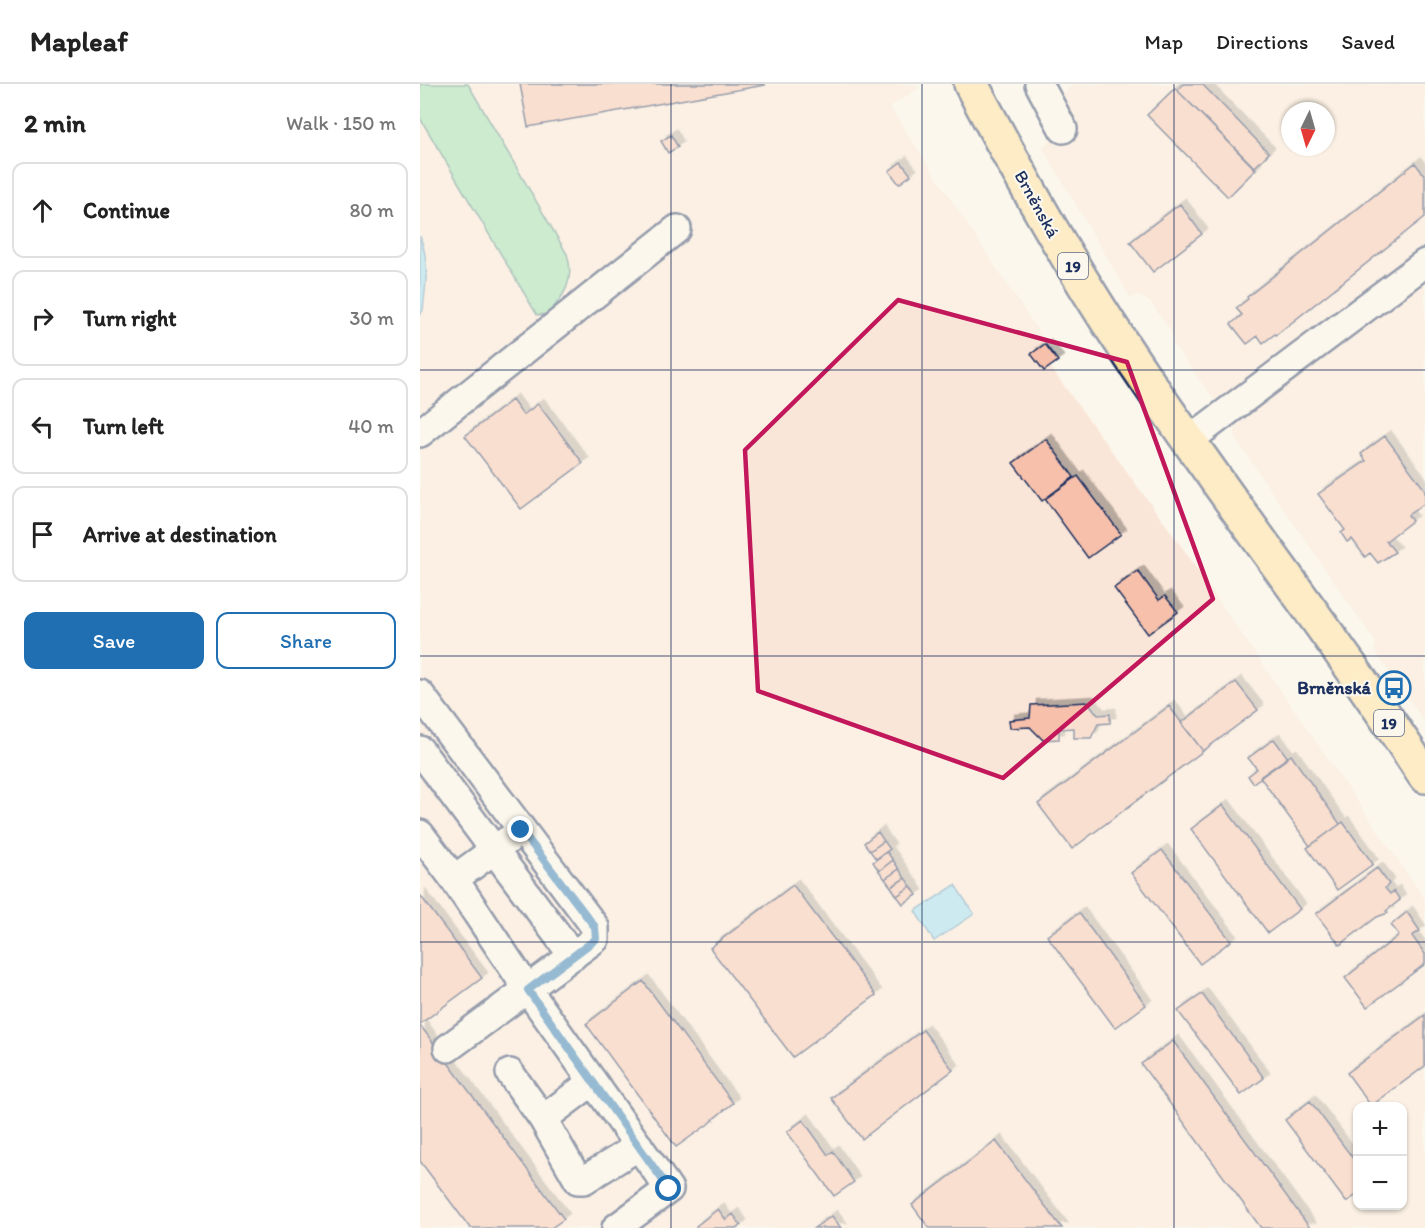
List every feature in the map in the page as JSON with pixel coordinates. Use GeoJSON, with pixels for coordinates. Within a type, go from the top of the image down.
{"type":"FeatureCollection","features":[{"type":"Feature","properties":{"kind":"main road","name":"Brněnská"},"geometry":{"type":"LineString","coordinates":[[971,84],[1050,228],[1120,341],[1425,776]]}},
{"type":"Feature","properties":{"kind":"lane"},"geometry":{"type":"LineString","coordinates":[[1039,84],[1063,129]]}},
{"type":"Feature","properties":{"kind":"lane"},"geometry":{"type":"LineString","coordinates":[[420,433],[677,229]]}},
{"type":"Feature","properties":{"kind":"lane"},"geometry":{"type":"LineString","coordinates":[[1188,441],[1425,263]]}},
{"type":"Feature","properties":{"kind":"lane"},"geometry":{"type":"LineString","coordinates":[[420,694],[595,927],[596,939],[448,1048]]}},
{"type":"Feature","properties":{"kind":"lane"},"geometry":{"type":"LineString","coordinates":[[420,750],[573,956]]}},
{"type":"Feature","properties":{"kind":"lane"},"geometry":{"type":"LineString","coordinates":[[454,879],[521,830]]}},
{"type":"Feature","properties":{"kind":"lane"},"geometry":{"type":"LineString","coordinates":[[420,834],[454,879],[528,990],[669,1189],[616,1228]]}},
{"type":"Feature","properties":{"kind":"lane"},"geometry":{"type":"LineString","coordinates":[[510,1073],[543,1119],[578,1179],[584,1180],[639,1146]]}},
{"type":"Feature","properties":{"kind":"lane"},"geometry":{"type":"LineString","coordinates":[[543,1119],[592,1082]]}},
{"type":"Feature","properties":{"kind":"highlighted area"},"geometry":{"type":"Polygon","coordinates":[[[898,300],[1127,362],[1213,599],[1003,778],[758,691],[745,450],[898,300]]]}},
{"type":"Feature","properties":{"kind":"shaded area"},"geometry":{"type":"Polygon","coordinates":[[[468,84],[915,84],[919,88],[890,107],[1058,361],[1050,367],[1177,540],[1425,899],[1425,1228],[420,1228],[420,118],[538,315],[548,314],[563,298],[569,261],[468,84]]]}},
{"type":"Feature","properties":{"kind":"shaded area"},"geometry":{"type":"Polygon","coordinates":[[[1074,84],[1425,84],[1425,723],[1374,650],[1376,643],[1236,440],[1234,427],[1173,344],[1171,331],[1150,302],[1137,295],[1131,299],[1042,147],[1063,129],[1056,99],[1074,84]]]}},
{"type":"Feature","properties":{"kind":"green space"},"geometry":{"type":"Polygon","coordinates":[[[420,84],[468,84],[567,254],[570,272],[567,287],[548,314],[537,315],[420,118],[420,84]]]}},
{"type":"Feature","properties":{"kind":"water"},"geometry":{"type":"Polygon","coordinates":[[[420,236],[426,273],[423,310],[420,315],[420,236]]]}},
{"type":"Feature","properties":{"kind":"water"},"geometry":{"type":"Polygon","coordinates":[[[955,885],[974,914],[934,941],[915,911],[955,885]]]}},
{"type":"Feature","properties":{"kind":"building"},"geometry":{"type":"Polygon","coordinates":[[[520,84],[764,84],[765,85],[528,127],[520,84]]]}},
{"type":"Feature","properties":{"kind":"building"},"geometry":{"type":"Polygon","coordinates":[[[1183,84],[1202,84],[1269,153],[1254,168],[1177,90],[1183,84]]]}},
{"type":"Feature","properties":{"kind":"building"},"geometry":{"type":"Polygon","coordinates":[[[1175,88],[1256,169],[1228,197],[1147,115],[1175,88]]]}},
{"type":"Feature","properties":{"kind":"building"},"geometry":{"type":"Polygon","coordinates":[[[671,135],[678,147],[668,153],[661,141],[671,135]]]}},
{"type":"Feature","properties":{"kind":"building"},"geometry":{"type":"Polygon","coordinates":[[[901,162],[911,175],[899,184],[889,171],[901,162]]]}},
{"type":"Feature","properties":{"kind":"building"},"geometry":{"type":"Polygon","coordinates":[[[1415,163],[1425,176],[1425,217],[1276,335],[1263,343],[1258,336],[1247,344],[1231,324],[1242,315],[1236,308],[1415,163]]]}},
{"type":"Feature","properties":{"kind":"building"},"geometry":{"type":"Polygon","coordinates":[[[1180,204],[1202,234],[1153,272],[1130,242],[1180,204]]]}},
{"type":"Feature","properties":{"kind":"building"},"geometry":{"type":"Polygon","coordinates":[[[1045,344],[1058,361],[1044,371],[1031,354],[1045,344]]]}},
{"type":"Feature","properties":{"kind":"building"},"geometry":{"type":"Polygon","coordinates":[[[512,400],[523,415],[538,404],[583,463],[521,509],[465,436],[512,400]]]}},
{"type":"Feature","properties":{"kind":"building"},"geometry":{"type":"Polygon","coordinates":[[[1385,436],[1425,490],[1425,503],[1408,515],[1412,521],[1386,541],[1395,552],[1378,563],[1370,553],[1365,557],[1352,539],[1347,542],[1341,533],[1345,530],[1318,494],[1366,461],[1361,454],[1385,436]]]}},
{"type":"Feature","properties":{"kind":"building"},"geometry":{"type":"Polygon","coordinates":[[[1046,439],[1074,477],[1042,501],[1013,463],[1046,439]]]}},
{"type":"Feature","properties":{"kind":"building"},"geometry":{"type":"Polygon","coordinates":[[[1078,476],[1121,534],[1088,558],[1045,499],[1078,476]]]}},
{"type":"Feature","properties":{"kind":"building"},"geometry":{"type":"Polygon","coordinates":[[[1138,571],[1159,600],[1165,596],[1178,612],[1148,634],[1114,588],[1138,571]]]}},
{"type":"Feature","properties":{"kind":"building"},"geometry":{"type":"Polygon","coordinates":[[[1236,682],[1258,710],[1203,751],[1181,723],[1236,682]]]}},
{"type":"Feature","properties":{"kind":"building"},"geometry":{"type":"Polygon","coordinates":[[[1088,702],[1098,715],[1110,714],[1110,723],[1098,724],[1091,738],[1074,738],[1074,728],[1059,729],[1059,739],[1043,740],[1030,727],[1010,728],[1009,720],[1030,718],[1031,705],[1088,702]]]}},
{"type":"Feature","properties":{"kind":"building"},"geometry":{"type":"Polygon","coordinates":[[[1169,706],[1203,751],[1072,849],[1038,804],[1169,706]]]}},
{"type":"Feature","properties":{"kind":"building"},"geometry":{"type":"Polygon","coordinates":[[[1274,739],[1288,758],[1253,783],[1248,776],[1257,769],[1248,758],[1274,739]]]}},
{"type":"Feature","properties":{"kind":"building"},"geometry":{"type":"Polygon","coordinates":[[[1291,755],[1340,824],[1310,846],[1260,777],[1291,755]]]}},
{"type":"Feature","properties":{"kind":"building"},"geometry":{"type":"Polygon","coordinates":[[[1223,805],[1300,909],[1268,933],[1191,829],[1223,805]]]}},
{"type":"Feature","properties":{"kind":"building"},"geometry":{"type":"Polygon","coordinates":[[[1343,822],[1373,864],[1337,890],[1307,848],[1343,822]]]}},
{"type":"Feature","properties":{"kind":"building"},"geometry":{"type":"Polygon","coordinates":[[[878,832],[884,841],[870,851],[864,843],[878,832]]]}},
{"type":"Feature","properties":{"kind":"building"},"geometry":{"type":"Polygon","coordinates":[[[884,841],[890,849],[876,859],[870,851],[884,841]]]}},
{"type":"Feature","properties":{"kind":"building"},"geometry":{"type":"Polygon","coordinates":[[[1162,850],[1231,941],[1200,964],[1131,873],[1162,850]]]}},
{"type":"Feature","properties":{"kind":"building"},"geometry":{"type":"Polygon","coordinates":[[[887,852],[893,860],[879,871],[873,862],[887,852]]]}},
{"type":"Feature","properties":{"kind":"building"},"geometry":{"type":"Polygon","coordinates":[[[893,860],[899,869],[885,879],[879,871],[893,860]]]}},
{"type":"Feature","properties":{"kind":"building"},"geometry":{"type":"Polygon","coordinates":[[[1377,868],[1389,884],[1385,888],[1390,894],[1394,891],[1400,900],[1386,911],[1388,913],[1377,917],[1340,945],[1316,914],[1377,868]]]}},
{"type":"Feature","properties":{"kind":"building"},"geometry":{"type":"Polygon","coordinates":[[[899,869],[905,878],[891,887],[885,879],[899,869]]]}},
{"type":"Feature","properties":{"kind":"building"},"geometry":{"type":"Polygon","coordinates":[[[905,878],[911,886],[897,896],[891,887],[905,878]]]}},
{"type":"Feature","properties":{"kind":"building"},"geometry":{"type":"Polygon","coordinates":[[[793,885],[876,995],[793,1057],[710,948],[793,885]]]}},
{"type":"Feature","properties":{"kind":"building"},"geometry":{"type":"Polygon","coordinates":[[[911,886],[917,895],[903,904],[897,896],[911,886]]]}},
{"type":"Feature","properties":{"kind":"building"},"geometry":{"type":"Polygon","coordinates":[[[420,895],[482,978],[420,1024],[420,895]]]}},
{"type":"Feature","properties":{"kind":"building"},"geometry":{"type":"Polygon","coordinates":[[[1407,912],[1420,931],[1412,936],[1425,954],[1425,964],[1367,1007],[1345,978],[1399,935],[1391,925],[1407,912]]]}},
{"type":"Feature","properties":{"kind":"building"},"geometry":{"type":"Polygon","coordinates":[[[1079,913],[1146,1005],[1115,1028],[1047,936],[1079,913]]]}},
{"type":"Feature","properties":{"kind":"building"},"geometry":{"type":"Polygon","coordinates":[[[643,981],[733,1103],[714,1120],[676,1147],[586,1024],[643,981]]]}},
{"type":"Feature","properties":{"kind":"building"},"geometry":{"type":"Polygon","coordinates":[[[1202,994],[1264,1078],[1241,1095],[1178,1011],[1202,994]]]}},
{"type":"Feature","properties":{"kind":"building"},"geometry":{"type":"Polygon","coordinates":[[[1425,1015],[1425,1066],[1376,1102],[1368,1102],[1347,1073],[1425,1015]]]}},
{"type":"Feature","properties":{"kind":"building"},"geometry":{"type":"Polygon","coordinates":[[[420,1025],[564,1219],[551,1228],[470,1228],[420,1161],[420,1025]]]}},
{"type":"Feature","properties":{"kind":"building"},"geometry":{"type":"Polygon","coordinates":[[[923,1030],[953,1070],[862,1139],[831,1098],[923,1030]]]}},
{"type":"Feature","properties":{"kind":"building"},"geometry":{"type":"Polygon","coordinates":[[[1173,1041],[1310,1228],[1261,1228],[1141,1064],[1173,1041]]]}},
{"type":"Feature","properties":{"kind":"building"},"geometry":{"type":"Polygon","coordinates":[[[1310,1101],[1353,1158],[1353,1197],[1346,1202],[1285,1120],[1310,1101]]]}},
{"type":"Feature","properties":{"kind":"building"},"geometry":{"type":"Polygon","coordinates":[[[803,1120],[828,1155],[833,1151],[854,1182],[834,1196],[787,1132],[803,1120]]]}},
{"type":"Feature","properties":{"kind":"building"},"geometry":{"type":"Polygon","coordinates":[[[996,1141],[1062,1228],[929,1228],[912,1205],[996,1141]]]}},
{"type":"Feature","properties":{"kind":"building"},"geometry":{"type":"Polygon","coordinates":[[[718,1209],[726,1220],[733,1214],[741,1225],[738,1228],[697,1228],[696,1226],[718,1209]]]}},
{"type":"Feature","properties":{"kind":"building"},"geometry":{"type":"Polygon","coordinates":[[[832,1216],[841,1228],[814,1228],[832,1216]]]}},
{"type":"Feature","properties":{"kind":"place","name":"Brněnská"},"geometry":{"type":"Point","coordinates":[1394,688]}},
{"type":"Feature","properties":{"kind":"route"},"geometry":{"type":"LineString","coordinates":[[521,830],[595,927],[596,934],[596,939],[528,990],[669,1189]]}}]}
